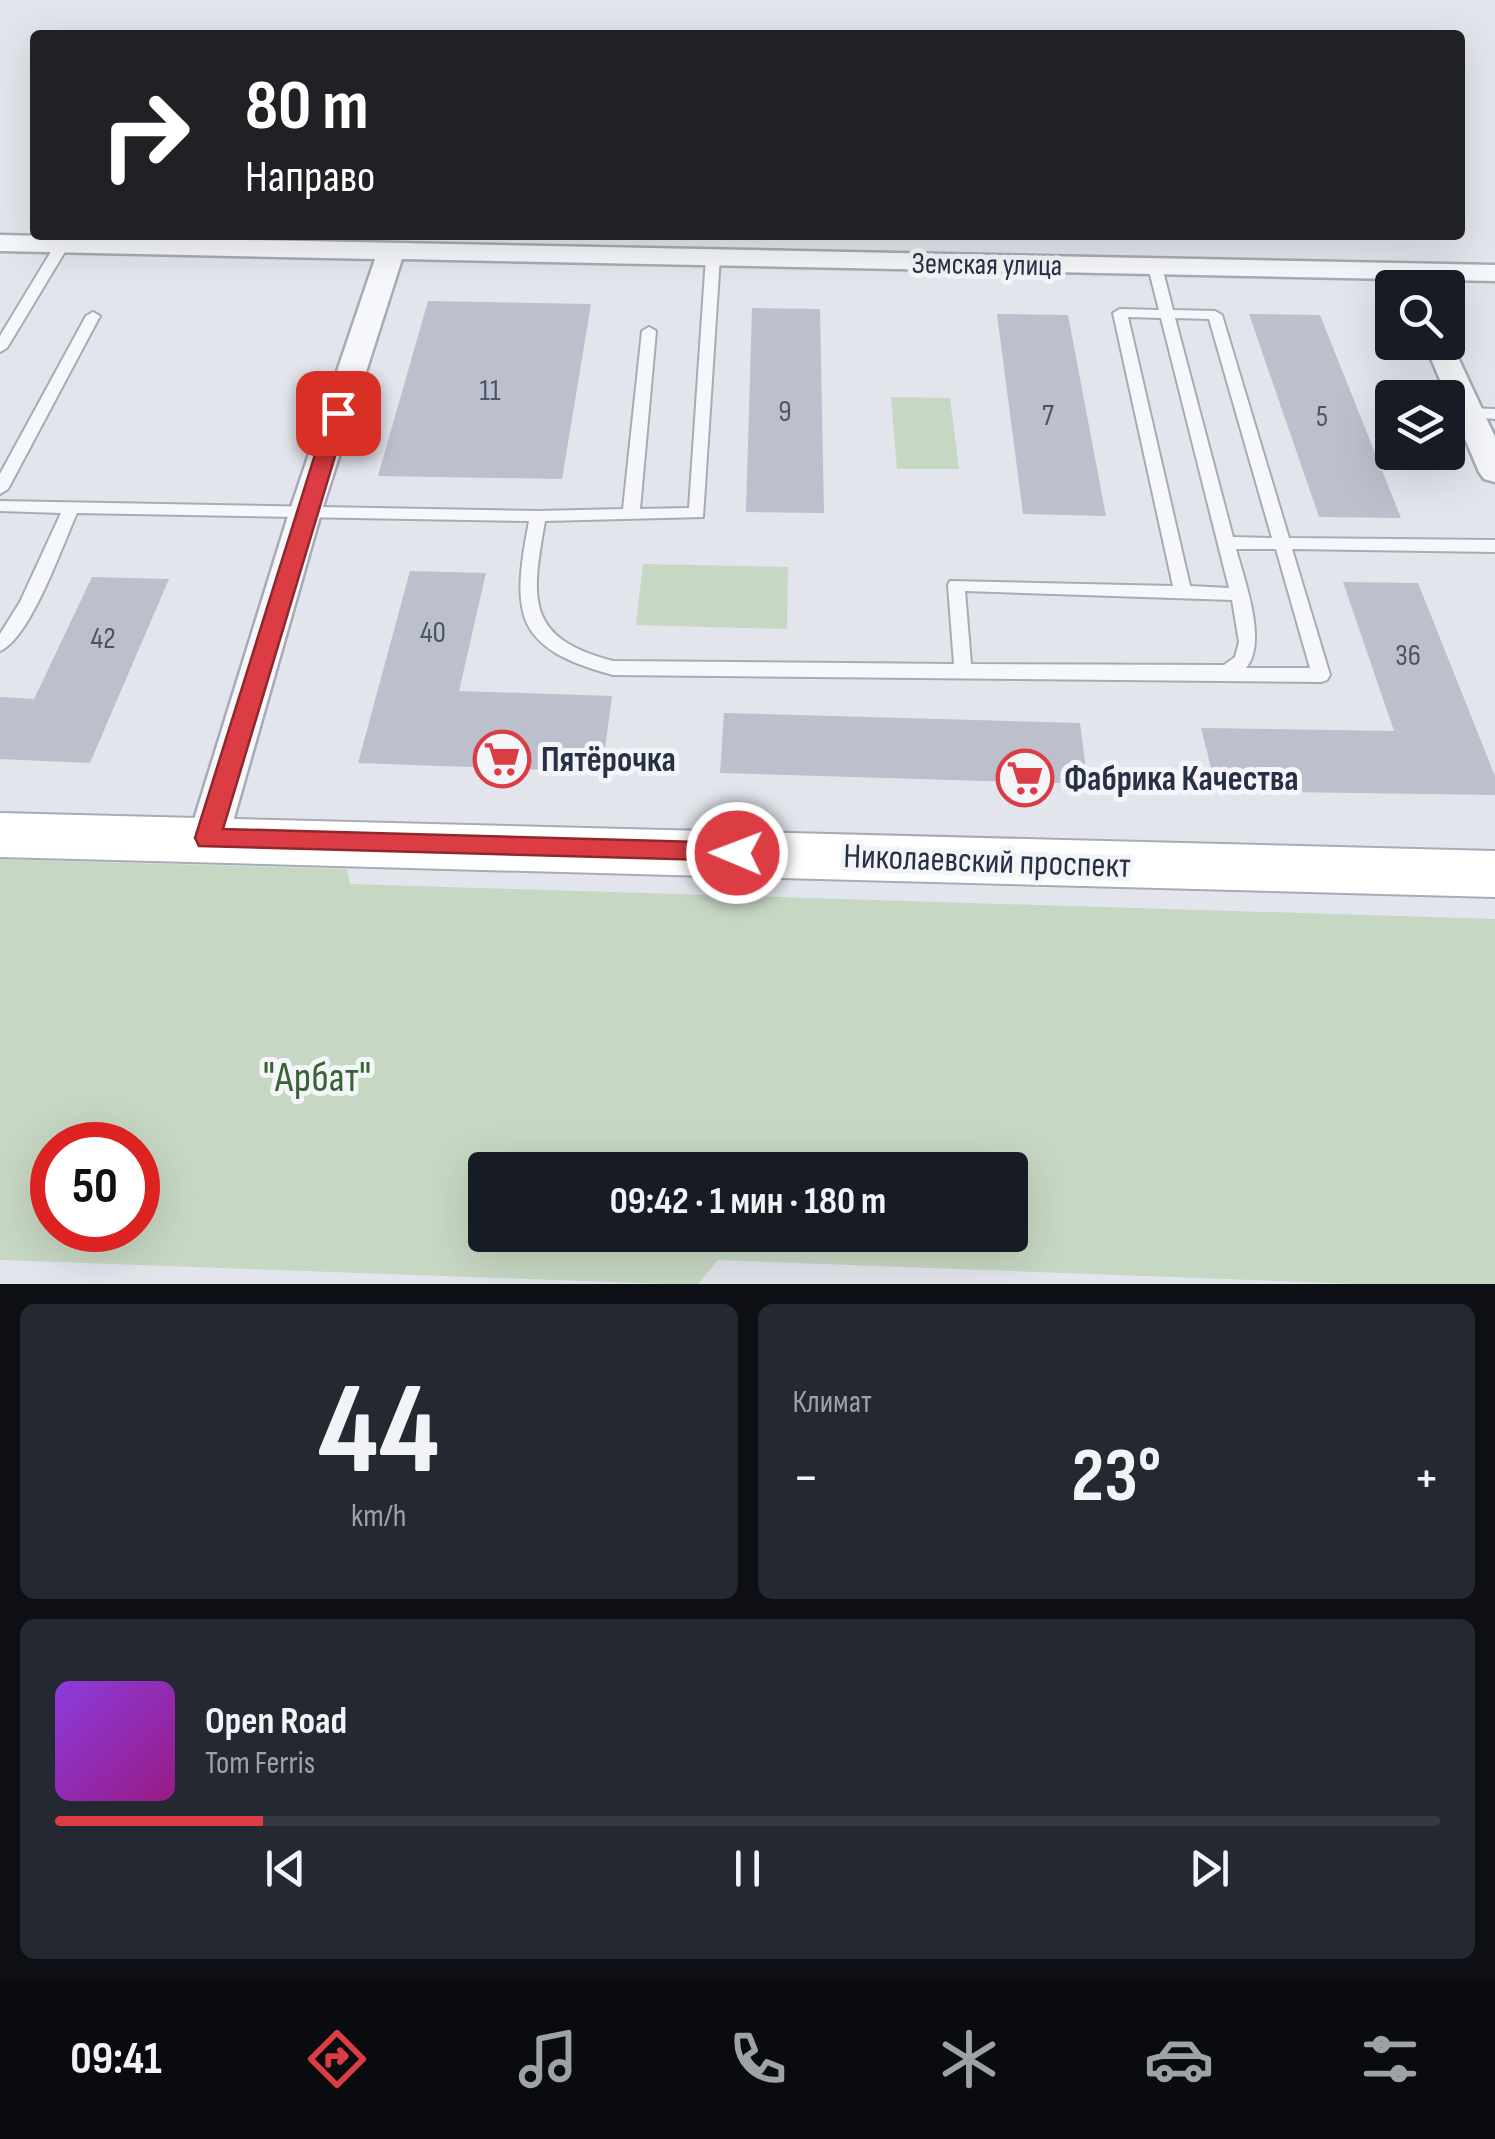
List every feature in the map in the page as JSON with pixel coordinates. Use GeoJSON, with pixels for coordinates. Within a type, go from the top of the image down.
{"type":"FeatureCollection","features":[{"type":"Feature","properties":{"kind":"main road","name":"Николаевский проспект"},"geometry":{"type":"LineString","coordinates":[[0,835],[1495,874]]}},
{"type":"Feature","properties":{"kind":"street","name":"Земская улица"},"geometry":{"type":"LineString","coordinates":[[0,244],[1155,267],[1375,278]]}},
{"type":"Feature","properties":{"kind":"street"},"geometry":{"type":"LineString","coordinates":[[208,838],[305,514],[391,252]]}},
{"type":"Feature","properties":{"kind":"street","name":"Земская улица"},"geometry":{"type":"LineString","coordinates":[[1465,275],[1495,273]]}},
{"type":"Feature","properties":{"kind":"street"},"geometry":{"type":"LineString","coordinates":[[1449,360],[1483,413],[1495,472]]}},
{"type":"Feature","properties":{"kind":"lane"},"geometry":{"type":"LineString","coordinates":[[0,348],[62,244]]}},
{"type":"Feature","properties":{"kind":"lane"},"geometry":{"type":"LineString","coordinates":[[0,506],[305,514],[697,513],[713,257]]}},
{"type":"Feature","properties":{"kind":"lane"},"geometry":{"type":"LineString","coordinates":[[1155,267],[1248,642],[1243,662],[1227,672],[1201,674]]}},
{"type":"Feature","properties":{"kind":"lane"},"geometry":{"type":"LineString","coordinates":[[538,516],[526,605],[552,644],[573,660],[612,668],[1320,675],[1215,315],[1120,313],[1183,592]]}},
{"type":"Feature","properties":{"kind":"lane"},"geometry":{"type":"LineString","coordinates":[[0,489],[93,316]]}},
{"type":"Feature","properties":{"kind":"lane"},"geometry":{"type":"LineString","coordinates":[[631,514],[649,331]]}},
{"type":"Feature","properties":{"kind":"lane"},"geometry":{"type":"LineString","coordinates":[[0,645],[8,640],[71,507]]}},
{"type":"Feature","properties":{"kind":"lane"},"geometry":{"type":"LineString","coordinates":[[1226,543],[1495,546]]}},
{"type":"Feature","properties":{"kind":"lane"},"geometry":{"type":"LineString","coordinates":[[964,672],[956,585],[1239,594]]}},
{"type":"Feature","properties":{"kind":"green space"},"geometry":{"type":"Polygon","coordinates":[[[891,397],[950,398],[959,469],[897,469],[891,397]]]}},
{"type":"Feature","properties":{"kind":"green space"},"geometry":{"type":"Polygon","coordinates":[[[643,564],[788,567],[787,629],[636,625],[643,564]]]}},
{"type":"Feature","properties":{"kind":"green space","name":"\"Арбат\""},"geometry":{"type":"Polygon","coordinates":[[[0,859],[347,869],[350,884],[1495,919],[1495,1284],[1359,1284],[718,1260],[698,1284],[0,1260],[0,859]]]}},
{"type":"Feature","properties":{"kind":"building"},"geometry":{"type":"Polygon","coordinates":[[[428,301],[591,304],[562,479],[378,476],[428,301]]]}},
{"type":"Feature","properties":{"kind":"building"},"geometry":{"type":"Polygon","coordinates":[[[752,308],[820,309],[824,513],[746,512],[752,308]]]}},
{"type":"Feature","properties":{"kind":"building"},"geometry":{"type":"Polygon","coordinates":[[[997,314],[1068,315],[1106,516],[1023,514],[997,314]]]}},
{"type":"Feature","properties":{"kind":"building"},"geometry":{"type":"Polygon","coordinates":[[[1249,314],[1320,315],[1375,453],[1375,470],[1382,470],[1401,518],[1319,517],[1249,314]]]}},
{"type":"Feature","properties":{"kind":"building"},"geometry":{"type":"Polygon","coordinates":[[[410,571],[486,573],[459,691],[612,696],[602,772],[358,763],[410,571]]]}},
{"type":"Feature","properties":{"kind":"building"},"geometry":{"type":"Polygon","coordinates":[[[92,577],[169,579],[90,763],[0,759],[0,697],[34,699],[92,577]]]}},
{"type":"Feature","properties":{"kind":"building"},"geometry":{"type":"Polygon","coordinates":[[[1343,582],[1418,583],[1495,776],[1495,795],[1217,791],[1201,728],[1394,731],[1343,582]]]}},
{"type":"Feature","properties":{"kind":"building"},"geometry":{"type":"Polygon","coordinates":[[[724,713],[1080,723],[1088,784],[720,773],[724,713]]]}},
{"type":"Feature","properties":{"kind":"place","name":"Пятёрочка"},"geometry":{"type":"Point","coordinates":[502,759]}},
{"type":"Feature","properties":{"kind":"place","name":"Фабрика Качества"},"geometry":{"type":"Point","coordinates":[1025,778]}},
{"type":"Feature","properties":{"kind":"route"},"geometry":{"type":"LineString","coordinates":[[338,413],[208,838],[737,853]]}}]}
